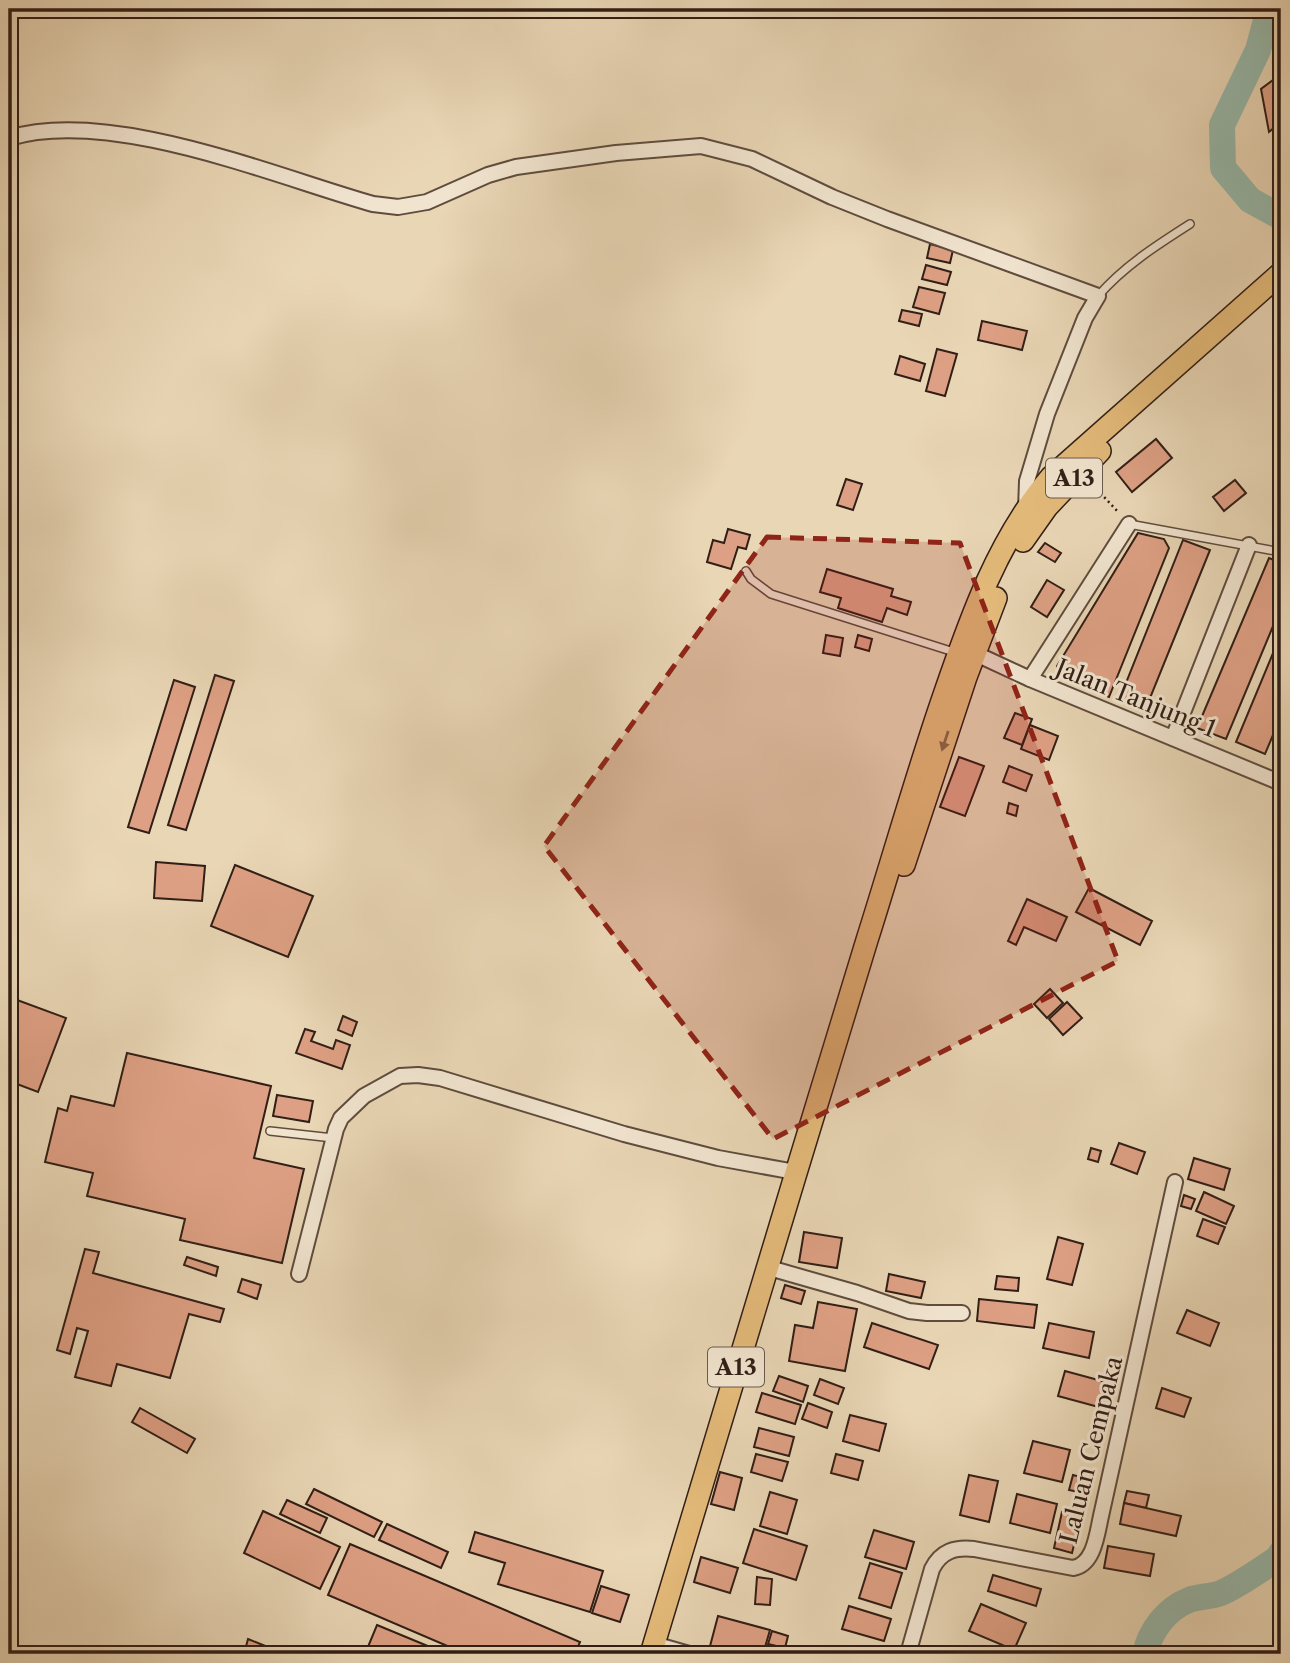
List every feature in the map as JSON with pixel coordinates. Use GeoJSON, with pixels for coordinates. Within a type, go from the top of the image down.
{"type":"FeatureCollection","features":[{"type":"Feature","properties":{"kind":"main road","name":"A13"},"geometry":{"type":"LineString","coordinates":[[824,1080],[855,1010],[966,653],[974,615],[1005,544],[1051,477],[1281,273]]}},
{"type":"Feature","properties":{"kind":"main road","name":"A13"},"geometry":{"type":"LineString","coordinates":[[653,1649],[766,1267],[905,811],[943,697],[961,667],[1006,572],[1024,539],[1046,508],[1217,332]]}},
{"type":"Feature","properties":{"kind":"street"},"geometry":{"type":"LineString","coordinates":[[9,138],[43,131],[101,132],[143,138],[228,159],[373,204],[398,207],[428,202],[488,175],[516,167],[628,151],[701,146],[752,159],[832,197],[887,219],[1098,296],[1075,342],[1047,414],[1027,481],[1026,510]]}},
{"type":"Feature","properties":{"kind":"street"},"geometry":{"type":"LineString","coordinates":[[1030,679],[1129,524]]}},
{"type":"Feature","properties":{"kind":"street"},"geometry":{"type":"LineString","coordinates":[[1173,738],[1249,545]]}},
{"type":"Feature","properties":{"kind":"street","name":"Jalan Tanjung 1"},"geometry":{"type":"LineString","coordinates":[[966,653],[1281,783]]}},
{"type":"Feature","properties":{"kind":"street"},"geometry":{"type":"LineString","coordinates":[[299,1274],[333,1138],[341,1118],[364,1096],[400,1076],[440,1078],[624,1135],[718,1158],[795,1172]]}},
{"type":"Feature","properties":{"kind":"street","name":"Laluan Cempaka"},"geometry":{"type":"LineString","coordinates":[[908,1654],[932,1569],[943,1553],[962,1548],[974,1549],[1073,1568],[1079,1567],[1088,1559],[1096,1538],[1113,1465],[1175,1182]]}},
{"type":"Feature","properties":{"kind":"street"},"geometry":{"type":"LineString","coordinates":[[766,1267],[909,1311],[962,1313]]}},
{"type":"Feature","properties":{"kind":"street"},"geometry":{"type":"LineString","coordinates":[[653,1649],[689,1654]]}},
{"type":"Feature","properties":{"kind":"lane"},"geometry":{"type":"LineString","coordinates":[[1098,296],[1112,279],[1128,266],[1190,224]]}},
{"type":"Feature","properties":{"kind":"lane"},"geometry":{"type":"LineString","coordinates":[[1129,524],[1281,552]]}},
{"type":"Feature","properties":{"kind":"lane"},"geometry":{"type":"LineString","coordinates":[[746,571],[751,579],[771,594],[966,653]]}},
{"type":"Feature","properties":{"kind":"lane"},"geometry":{"type":"LineString","coordinates":[[271,1132],[333,1138]]}},
{"type":"Feature","properties":{"kind":"path"},"geometry":{"type":"LineString","coordinates":[[1080,471],[1129,524]]}},
{"type":"Feature","properties":{"kind":"highlighted area"},"geometry":{"type":"Polygon","coordinates":[[[767,537],[960,543],[1118,961],[773,1139],[544,846],[767,537]]]}},
{"type":"Feature","properties":{"kind":"building"},"geometry":{"type":"Polygon","coordinates":[[[1281,42],[1281,65],[1273,62],[1281,42]]]}},
{"type":"Feature","properties":{"kind":"building"},"geometry":{"type":"Polygon","coordinates":[[[1281,74],[1281,122],[1269,132],[1261,89],[1281,74]]]}},
{"type":"Feature","properties":{"kind":"building"},"geometry":{"type":"Polygon","coordinates":[[[930,244],[953,250],[950,263],[927,258],[930,244]]]}},
{"type":"Feature","properties":{"kind":"building"},"geometry":{"type":"Polygon","coordinates":[[[926,265],[951,272],[947,285],[922,279],[926,265]]]}},
{"type":"Feature","properties":{"kind":"building"},"geometry":{"type":"Polygon","coordinates":[[[919,287],[945,293],[939,314],[913,307],[919,287]]]}},
{"type":"Feature","properties":{"kind":"building"},"geometry":{"type":"Polygon","coordinates":[[[902,310],[922,314],[919,326],[899,321],[902,310]]]}},
{"type":"Feature","properties":{"kind":"building"},"geometry":{"type":"Polygon","coordinates":[[[982,321],[1027,331],[1022,350],[978,340],[982,321]]]}},
{"type":"Feature","properties":{"kind":"building"},"geometry":{"type":"Polygon","coordinates":[[[937,349],[957,354],[945,396],[926,391],[937,349]]]}},
{"type":"Feature","properties":{"kind":"building"},"geometry":{"type":"Polygon","coordinates":[[[900,356],[925,364],[920,381],[895,374],[900,356]]]}},
{"type":"Feature","properties":{"kind":"building"},"geometry":{"type":"Polygon","coordinates":[[[1156,439],[1172,458],[1132,492],[1116,472],[1156,439]]]}},
{"type":"Feature","properties":{"kind":"building"},"geometry":{"type":"Polygon","coordinates":[[[846,479],[862,484],[853,510],[837,505],[846,479]]]}},
{"type":"Feature","properties":{"kind":"building"},"geometry":{"type":"Polygon","coordinates":[[[1235,480],[1246,493],[1224,511],[1213,497],[1235,480]]]}},
{"type":"Feature","properties":{"kind":"building"},"geometry":{"type":"Polygon","coordinates":[[[728,529],[750,535],[746,549],[738,547],[731,569],[707,562],[713,540],[724,543],[728,529]]]}},
{"type":"Feature","properties":{"kind":"building"},"geometry":{"type":"Polygon","coordinates":[[[1138,533],[1164,539],[1169,548],[1109,697],[1061,678],[1057,666],[1138,533]]]}},
{"type":"Feature","properties":{"kind":"building"},"geometry":{"type":"Polygon","coordinates":[[[1183,540],[1210,550],[1146,708],[1120,698],[1183,540]]]}},
{"type":"Feature","properties":{"kind":"building"},"geometry":{"type":"Polygon","coordinates":[[[1045,543],[1061,553],[1055,562],[1038,552],[1045,543]]]}},
{"type":"Feature","properties":{"kind":"building"},"geometry":{"type":"Polygon","coordinates":[[[1269,558],[1281,563],[1281,607],[1226,739],[1197,728],[1269,558]]]}},
{"type":"Feature","properties":{"kind":"building"},"geometry":{"type":"Polygon","coordinates":[[[827,569],[893,589],[891,596],[911,602],[907,615],[887,608],[882,622],[838,608],[841,598],[820,592],[827,569]]]}},
{"type":"Feature","properties":{"kind":"building"},"geometry":{"type":"Polygon","coordinates":[[[1047,580],[1064,590],[1047,617],[1031,607],[1047,580]]]}},
{"type":"Feature","properties":{"kind":"building"},"geometry":{"type":"Polygon","coordinates":[[[1281,634],[1281,716],[1265,754],[1236,742],[1281,634]]]}},
{"type":"Feature","properties":{"kind":"building"},"geometry":{"type":"Polygon","coordinates":[[[826,635],[843,638],[840,656],[823,653],[826,635]]]}},
{"type":"Feature","properties":{"kind":"building"},"geometry":{"type":"Polygon","coordinates":[[[858,635],[872,639],[869,651],[855,647],[858,635]]]}},
{"type":"Feature","properties":{"kind":"building"},"geometry":{"type":"Polygon","coordinates":[[[215,675],[234,681],[186,830],[168,825],[215,675]]]}},
{"type":"Feature","properties":{"kind":"building"},"geometry":{"type":"Polygon","coordinates":[[[174,680],[195,687],[149,833],[128,827],[174,680]]]}},
{"type":"Feature","properties":{"kind":"building"},"geometry":{"type":"Polygon","coordinates":[[[1015,713],[1032,719],[1022,745],[1004,738],[1015,713]]]}},
{"type":"Feature","properties":{"kind":"building"},"geometry":{"type":"Polygon","coordinates":[[[1030,725],[1058,736],[1049,760],[1021,749],[1030,725]]]}},
{"type":"Feature","properties":{"kind":"building"},"geometry":{"type":"Polygon","coordinates":[[[959,757],[984,766],[965,816],[940,807],[959,757]]]}},
{"type":"Feature","properties":{"kind":"building"},"geometry":{"type":"Polygon","coordinates":[[[1009,766],[1032,775],[1026,791],[1003,782],[1009,766]]]}},
{"type":"Feature","properties":{"kind":"building"},"geometry":{"type":"Polygon","coordinates":[[[1009,803],[1018,806],[1016,816],[1007,813],[1009,803]]]}},
{"type":"Feature","properties":{"kind":"building"},"geometry":{"type":"Polygon","coordinates":[[[156,862],[205,866],[202,901],[154,898],[156,862]]]}},
{"type":"Feature","properties":{"kind":"building"},"geometry":{"type":"Polygon","coordinates":[[[235,865],[313,896],[288,957],[211,926],[235,865]]]}},
{"type":"Feature","properties":{"kind":"building"},"geometry":{"type":"Polygon","coordinates":[[[1089,888],[1152,921],[1140,945],[1076,912],[1089,888]]]}},
{"type":"Feature","properties":{"kind":"building"},"geometry":{"type":"Polygon","coordinates":[[[1027,899],[1067,917],[1056,941],[1024,927],[1016,945],[1008,941],[1027,899]]]}},
{"type":"Feature","properties":{"kind":"building"},"geometry":{"type":"Polygon","coordinates":[[[1050,989],[1063,1003],[1047,1018],[1034,1004],[1050,989]]]}},
{"type":"Feature","properties":{"kind":"building"},"geometry":{"type":"Polygon","coordinates":[[[9,997],[66,1018],[38,1092],[9,1081],[9,997]]]}},
{"type":"Feature","properties":{"kind":"building"},"geometry":{"type":"Polygon","coordinates":[[[1067,1002],[1082,1018],[1063,1035],[1049,1019],[1067,1002]]]}},
{"type":"Feature","properties":{"kind":"building"},"geometry":{"type":"Polygon","coordinates":[[[343,1016],[357,1022],[352,1036],[338,1030],[343,1016]]]}},
{"type":"Feature","properties":{"kind":"building"},"geometry":{"type":"Polygon","coordinates":[[[305,1029],[315,1032],[311,1041],[333,1049],[336,1040],[350,1045],[342,1069],[296,1053],[305,1029]]]}},
{"type":"Feature","properties":{"kind":"building"},"geometry":{"type":"Polygon","coordinates":[[[127,1053],[271,1086],[254,1158],[304,1169],[282,1263],[180,1240],[185,1219],[87,1196],[93,1173],[45,1162],[58,1108],[67,1111],[71,1096],[114,1106],[127,1053]]]}},
{"type":"Feature","properties":{"kind":"building"},"geometry":{"type":"Polygon","coordinates":[[[277,1095],[313,1101],[309,1122],[273,1116],[277,1095]]]}},
{"type":"Feature","properties":{"kind":"building"},"geometry":{"type":"Polygon","coordinates":[[[1119,1143],[1145,1152],[1137,1174],[1111,1164],[1119,1143]]]}},
{"type":"Feature","properties":{"kind":"building"},"geometry":{"type":"Polygon","coordinates":[[[1091,1148],[1101,1151],[1098,1162],[1088,1159],[1091,1148]]]}},
{"type":"Feature","properties":{"kind":"building"},"geometry":{"type":"Polygon","coordinates":[[[1194,1158],[1230,1169],[1224,1190],[1188,1179],[1194,1158]]]}},
{"type":"Feature","properties":{"kind":"building"},"geometry":{"type":"Polygon","coordinates":[[[1204,1192],[1234,1206],[1226,1224],[1196,1211],[1204,1192]]]}},
{"type":"Feature","properties":{"kind":"building"},"geometry":{"type":"Polygon","coordinates":[[[1184,1195],[1195,1199],[1191,1209],[1181,1206],[1184,1195]]]}},
{"type":"Feature","properties":{"kind":"building"},"geometry":{"type":"Polygon","coordinates":[[[1203,1219],[1225,1227],[1218,1244],[1197,1236],[1203,1219]]]}},
{"type":"Feature","properties":{"kind":"building"},"geometry":{"type":"Polygon","coordinates":[[[804,1232],[842,1238],[837,1268],[799,1262],[804,1232]]]}},
{"type":"Feature","properties":{"kind":"building"},"geometry":{"type":"Polygon","coordinates":[[[1058,1237],[1083,1244],[1072,1285],[1047,1279],[1058,1237]]]}},
{"type":"Feature","properties":{"kind":"building"},"geometry":{"type":"Polygon","coordinates":[[[85,1249],[99,1252],[93,1273],[224,1309],[220,1322],[189,1314],[170,1378],[117,1364],[111,1386],[75,1377],[88,1331],[77,1328],[70,1354],[57,1350],[85,1249]]]}},
{"type":"Feature","properties":{"kind":"building"},"geometry":{"type":"Polygon","coordinates":[[[187,1257],[218,1267],[216,1276],[184,1265],[187,1257]]]}},
{"type":"Feature","properties":{"kind":"building"},"geometry":{"type":"Polygon","coordinates":[[[889,1274],[925,1282],[921,1298],[886,1291],[889,1274]]]}},
{"type":"Feature","properties":{"kind":"building"},"geometry":{"type":"Polygon","coordinates":[[[997,1276],[1019,1278],[1018,1291],[995,1289],[997,1276]]]}},
{"type":"Feature","properties":{"kind":"building"},"geometry":{"type":"Polygon","coordinates":[[[242,1279],[261,1285],[257,1299],[238,1292],[242,1279]]]}},
{"type":"Feature","properties":{"kind":"building"},"geometry":{"type":"Polygon","coordinates":[[[785,1285],[805,1291],[801,1304],[781,1298],[785,1285]]]}},
{"type":"Feature","properties":{"kind":"building"},"geometry":{"type":"Polygon","coordinates":[[[979,1299],[1037,1305],[1034,1328],[977,1321],[979,1299]]]}},
{"type":"Feature","properties":{"kind":"building"},"geometry":{"type":"Polygon","coordinates":[[[818,1302],[857,1309],[845,1371],[789,1361],[795,1325],[813,1328],[818,1302]]]}},
{"type":"Feature","properties":{"kind":"building"},"geometry":{"type":"Polygon","coordinates":[[[1187,1310],[1219,1323],[1210,1346],[1177,1333],[1187,1310]]]}},
{"type":"Feature","properties":{"kind":"building"},"geometry":{"type":"Polygon","coordinates":[[[872,1323],[938,1345],[929,1369],[864,1347],[872,1323]]]}},
{"type":"Feature","properties":{"kind":"building"},"geometry":{"type":"Polygon","coordinates":[[[1049,1323],[1094,1332],[1089,1358],[1043,1348],[1049,1323]]]}},
{"type":"Feature","properties":{"kind":"building"},"geometry":{"type":"Polygon","coordinates":[[[1065,1371],[1113,1384],[1106,1409],[1058,1396],[1065,1371]]]}},
{"type":"Feature","properties":{"kind":"building"},"geometry":{"type":"Polygon","coordinates":[[[779,1376],[808,1386],[803,1402],[773,1391],[779,1376]]]}},
{"type":"Feature","properties":{"kind":"building"},"geometry":{"type":"Polygon","coordinates":[[[820,1379],[844,1388],[838,1404],[814,1395],[820,1379]]]}},
{"type":"Feature","properties":{"kind":"building"},"geometry":{"type":"Polygon","coordinates":[[[1162,1388],[1191,1398],[1184,1417],[1156,1408],[1162,1388]]]}},
{"type":"Feature","properties":{"kind":"building"},"geometry":{"type":"Polygon","coordinates":[[[762,1393],[801,1405],[795,1424],[756,1412],[762,1393]]]}},
{"type":"Feature","properties":{"kind":"building"},"geometry":{"type":"Polygon","coordinates":[[[808,1403],[832,1412],[827,1428],[802,1419],[808,1403]]]}},
{"type":"Feature","properties":{"kind":"building"},"geometry":{"type":"Polygon","coordinates":[[[140,1408],[195,1439],[187,1453],[132,1422],[140,1408]]]}},
{"type":"Feature","properties":{"kind":"building"},"geometry":{"type":"Polygon","coordinates":[[[850,1415],[886,1424],[879,1451],[843,1441],[850,1415]]]}},
{"type":"Feature","properties":{"kind":"building"},"geometry":{"type":"Polygon","coordinates":[[[759,1428],[794,1437],[789,1456],[754,1447],[759,1428]]]}},
{"type":"Feature","properties":{"kind":"building"},"geometry":{"type":"Polygon","coordinates":[[[1033,1441],[1070,1450],[1062,1482],[1024,1473],[1033,1441]]]}},
{"type":"Feature","properties":{"kind":"building"},"geometry":{"type":"Polygon","coordinates":[[[756,1454],[788,1462],[782,1481],[751,1472],[756,1454]]]}},
{"type":"Feature","properties":{"kind":"building"},"geometry":{"type":"Polygon","coordinates":[[[836,1454],[863,1461],[858,1480],[831,1473],[836,1454]]]}},
{"type":"Feature","properties":{"kind":"building"},"geometry":{"type":"Polygon","coordinates":[[[720,1472],[742,1478],[734,1510],[711,1504],[720,1472]]]}},
{"type":"Feature","properties":{"kind":"building"},"geometry":{"type":"Polygon","coordinates":[[[969,1475],[998,1481],[989,1522],[960,1515],[969,1475]]]}},
{"type":"Feature","properties":{"kind":"building"},"geometry":{"type":"Polygon","coordinates":[[[1073,1475],[1088,1479],[1084,1493],[1069,1490],[1073,1475]]]}},
{"type":"Feature","properties":{"kind":"building"},"geometry":{"type":"Polygon","coordinates":[[[314,1489],[382,1522],[374,1537],[306,1504],[314,1489]]]}},
{"type":"Feature","properties":{"kind":"building"},"geometry":{"type":"Polygon","coordinates":[[[1127,1491],[1149,1495],[1146,1508],[1124,1503],[1127,1491]]]}},
{"type":"Feature","properties":{"kind":"building"},"geometry":{"type":"Polygon","coordinates":[[[770,1492],[797,1500],[787,1534],[760,1526],[770,1492]]]}},
{"type":"Feature","properties":{"kind":"building"},"geometry":{"type":"Polygon","coordinates":[[[1017,1494],[1057,1504],[1050,1533],[1010,1523],[1017,1494]]]}},
{"type":"Feature","properties":{"kind":"building"},"geometry":{"type":"Polygon","coordinates":[[[287,1500],[327,1518],[320,1533],[280,1514],[287,1500]]]}},
{"type":"Feature","properties":{"kind":"building"},"geometry":{"type":"Polygon","coordinates":[[[1124,1503],[1181,1516],[1176,1536],[1120,1524],[1124,1503]]]}},
{"type":"Feature","properties":{"kind":"building"},"geometry":{"type":"Polygon","coordinates":[[[263,1511],[340,1547],[320,1589],[244,1553],[263,1511]]]}},
{"type":"Feature","properties":{"kind":"building"},"geometry":{"type":"Polygon","coordinates":[[[1062,1512],[1081,1516],[1072,1553],[1054,1548],[1062,1512]]]}},
{"type":"Feature","properties":{"kind":"building"},"geometry":{"type":"Polygon","coordinates":[[[387,1524],[448,1552],[441,1568],[379,1540],[387,1524]]]}},
{"type":"Feature","properties":{"kind":"building"},"geometry":{"type":"Polygon","coordinates":[[[754,1529],[807,1546],[796,1580],[743,1563],[754,1529]]]}},
{"type":"Feature","properties":{"kind":"building"},"geometry":{"type":"Polygon","coordinates":[[[874,1530],[914,1542],[906,1569],[865,1557],[874,1530]]]}},
{"type":"Feature","properties":{"kind":"building"},"geometry":{"type":"Polygon","coordinates":[[[475,1532],[603,1571],[590,1612],[498,1584],[505,1563],[469,1552],[475,1532]]]}},
{"type":"Feature","properties":{"kind":"building"},"geometry":{"type":"Polygon","coordinates":[[[350,1544],[580,1642],[575,1654],[466,1654],[328,1595],[350,1544]]]}},
{"type":"Feature","properties":{"kind":"building"},"geometry":{"type":"Polygon","coordinates":[[[1108,1546],[1154,1554],[1150,1576],[1104,1568],[1108,1546]]]}},
{"type":"Feature","properties":{"kind":"building"},"geometry":{"type":"Polygon","coordinates":[[[701,1557],[738,1568],[730,1593],[694,1582],[701,1557]]]}},
{"type":"Feature","properties":{"kind":"building"},"geometry":{"type":"Polygon","coordinates":[[[870,1563],[902,1573],[891,1608],[859,1598],[870,1563]]]}},
{"type":"Feature","properties":{"kind":"building"},"geometry":{"type":"Polygon","coordinates":[[[993,1575],[1041,1589],[1036,1606],[988,1591],[993,1575]]]}},
{"type":"Feature","properties":{"kind":"building"},"geometry":{"type":"Polygon","coordinates":[[[757,1577],[772,1579],[770,1605],[755,1604],[757,1577]]]}},
{"type":"Feature","properties":{"kind":"building"},"geometry":{"type":"Polygon","coordinates":[[[601,1586],[629,1595],[620,1622],[592,1613],[601,1586]]]}},
{"type":"Feature","properties":{"kind":"building"},"geometry":{"type":"Polygon","coordinates":[[[981,1604],[1026,1623],[1014,1650],[969,1631],[981,1604]]]}},
{"type":"Feature","properties":{"kind":"building"},"geometry":{"type":"Polygon","coordinates":[[[849,1606],[891,1619],[884,1641],[842,1629],[849,1606]]]}},
{"type":"Feature","properties":{"kind":"building"},"geometry":{"type":"Polygon","coordinates":[[[718,1616],[770,1630],[763,1654],[726,1654],[709,1650],[718,1616]]]}},
{"type":"Feature","properties":{"kind":"building"},"geometry":{"type":"Polygon","coordinates":[[[377,1625],[447,1654],[365,1654],[377,1625]]]}},
{"type":"Feature","properties":{"kind":"building"},"geometry":{"type":"Polygon","coordinates":[[[772,1631],[788,1636],[785,1648],[768,1644],[772,1631]]]}},
{"type":"Feature","properties":{"kind":"building"},"geometry":{"type":"Polygon","coordinates":[[[248,1639],[285,1654],[244,1654],[248,1639]]]}},
{"type":"Feature","properties":{"kind":"waterway"},"geometry":{"type":"LineString","coordinates":[[1269,9],[1258,50],[1222,125],[1223,168],[1250,200],[1281,217]]}},
{"type":"Feature","properties":{"kind":"waterway"},"geometry":{"type":"LineString","coordinates":[[1145,1654],[1155,1629],[1173,1609],[1189,1600],[1228,1589],[1278,1558],[1281,1553]]}}]}
